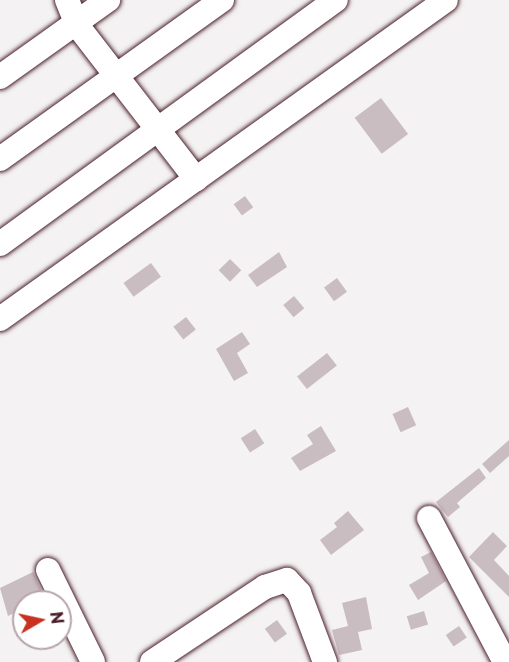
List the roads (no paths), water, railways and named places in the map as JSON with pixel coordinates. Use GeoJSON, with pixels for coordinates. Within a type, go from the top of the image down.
{"type":"FeatureCollection","features":[{"type":"Feature","properties":{"kind":"lane"},"geometry":{"type":"LineString","coordinates":[[67,0],[77,25],[196,179]]}},
{"type":"Feature","properties":{"kind":"lane"},"geometry":{"type":"LineString","coordinates":[[0,77],[77,25],[108,0]]}},
{"type":"Feature","properties":{"kind":"lane"},"geometry":{"type":"LineString","coordinates":[[0,159],[222,0]]}},
{"type":"Feature","properties":{"kind":"lane"},"geometry":{"type":"LineString","coordinates":[[0,244],[159,131],[336,0]]}},
{"type":"Feature","properties":{"kind":"lane"},"geometry":{"type":"LineString","coordinates":[[0,319],[446,0]]}},
{"type":"Feature","properties":{"kind":"lane"},"geometry":{"type":"LineString","coordinates":[[429,518],[507,661]]}},
{"type":"Feature","properties":{"kind":"lane"},"geometry":{"type":"LineString","coordinates":[[48,570],[93,662]]}},
{"type":"Feature","properties":{"kind":"lane"},"geometry":{"type":"LineString","coordinates":[[152,662],[265,587],[287,580],[299,593],[325,662]]}}]}
